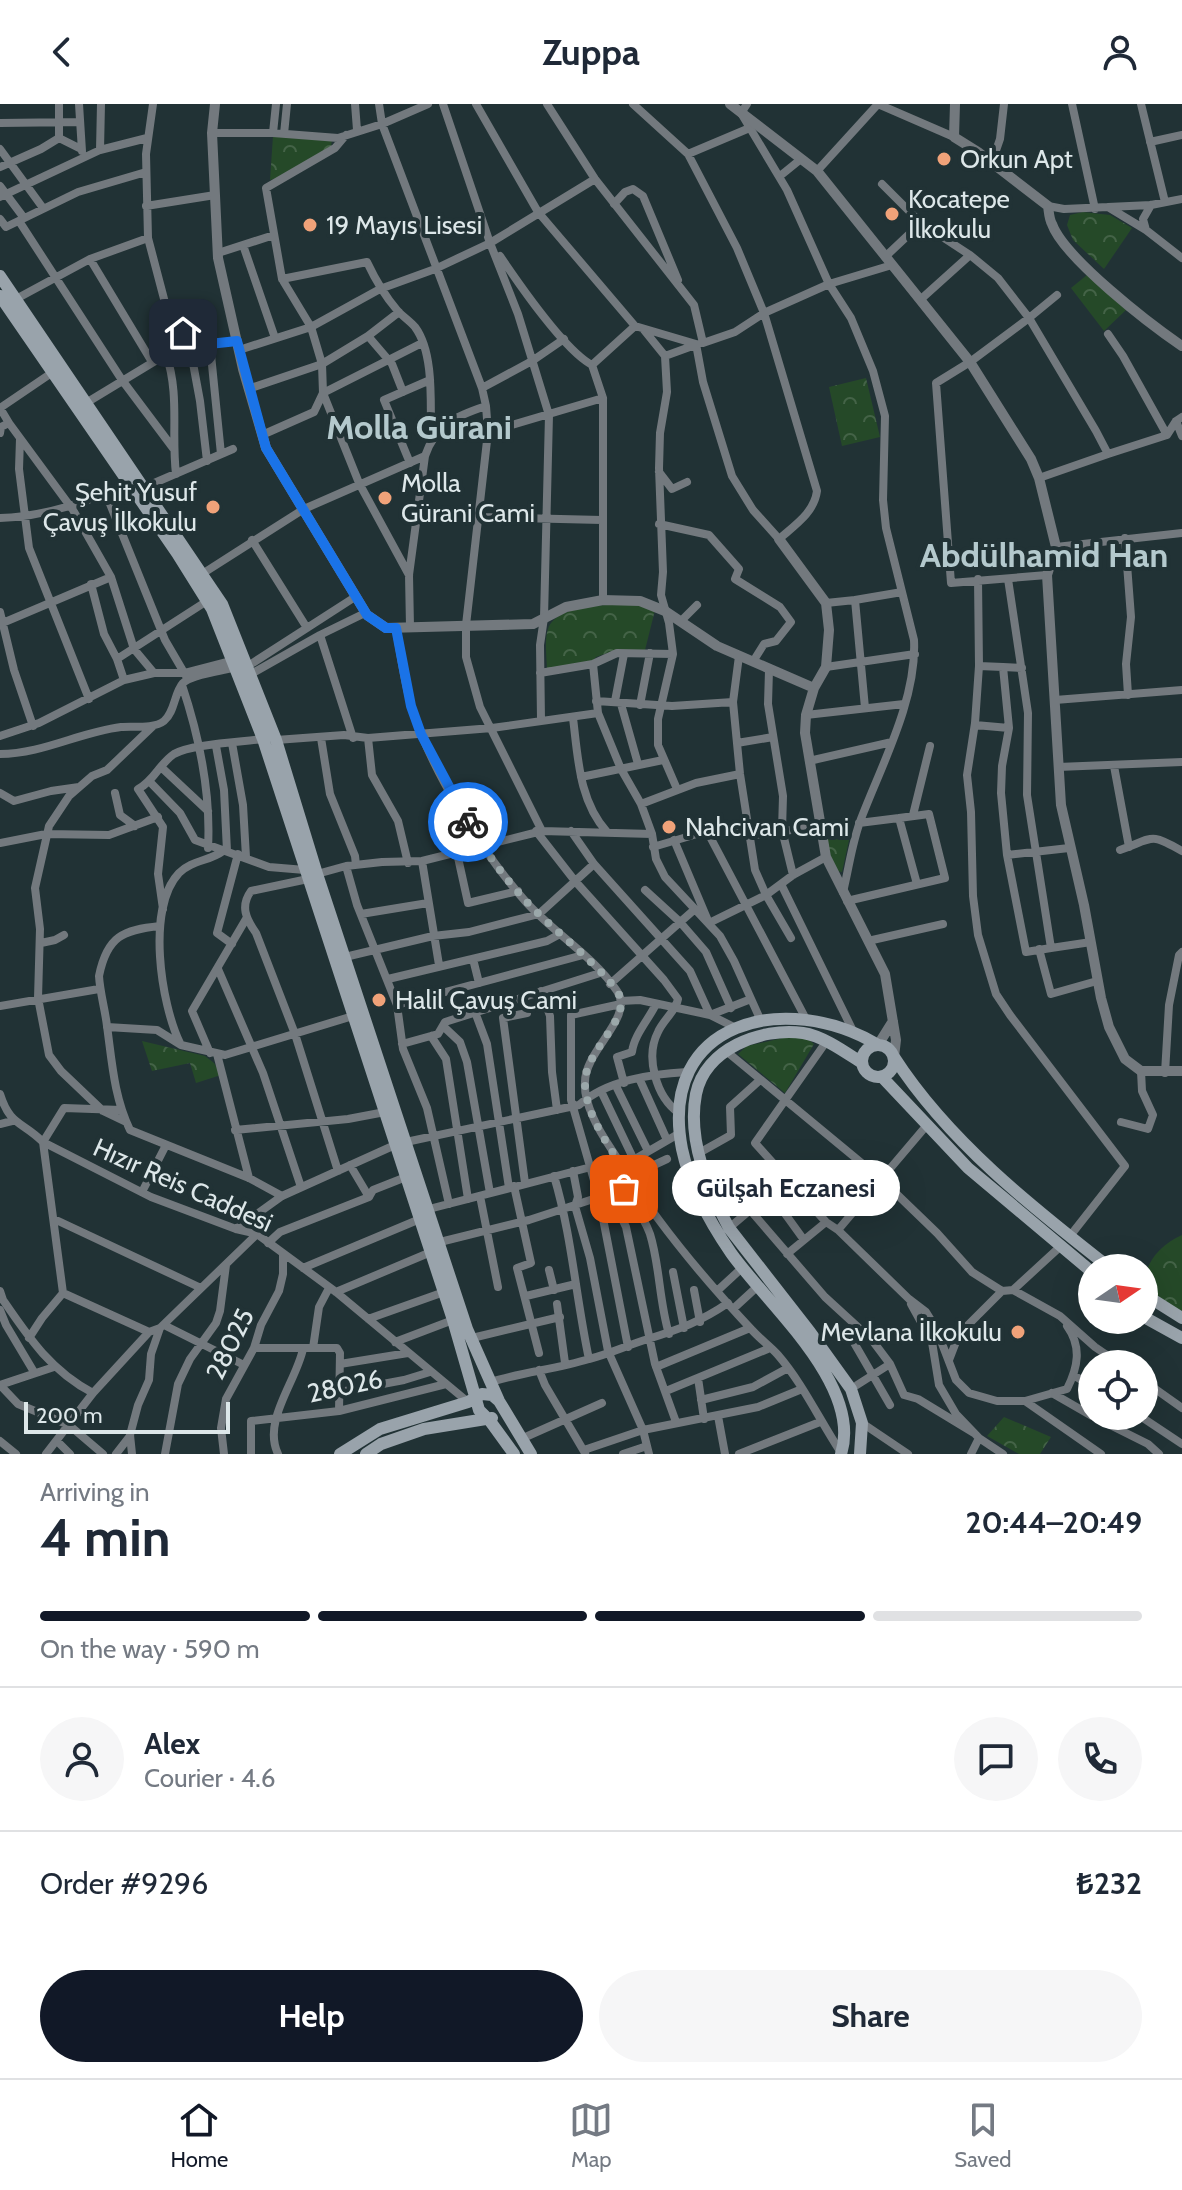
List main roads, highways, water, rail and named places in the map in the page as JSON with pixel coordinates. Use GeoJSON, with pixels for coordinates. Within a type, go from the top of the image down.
{"type":"FeatureCollection","features":[{"type":"Feature","properties":{"kind":"main road"},"geometry":{"type":"LineString","coordinates":[[0,276],[222,604],[270,740],[353,1016],[385,1112],[401,1143],[406,1177],[424,1214]]}},
{"type":"Feature","properties":{"kind":"main road"},"geometry":{"type":"LineString","coordinates":[[0,296],[207,601],[242,667]]}},
{"type":"Feature","properties":{"kind":"main road"},"geometry":{"type":"LineString","coordinates":[[310,874],[345,957],[435,1247],[499,1401],[531,1454]]}},
{"type":"Feature","properties":{"kind":"main road"},"geometry":{"type":"LineString","coordinates":[[842,1450],[839,1401],[824,1373],[710,1221],[695,1190],[680,1133],[679,1101],[687,1072],[715,1040],[736,1028],[761,1021],[806,1019],[854,1033],[888,1048],[905,1075],[960,1137],[1078,1255]]}},
{"type":"Feature","properties":{"kind":"main road"},"geometry":{"type":"LineString","coordinates":[[862,1448],[862,1423],[851,1389],[729,1228],[712,1195],[699,1153],[694,1112],[701,1078],[714,1061],[751,1038],[777,1032],[805,1033],[826,1042],[862,1063],[871,1076],[882,1077],[968,1168],[1017,1211],[1088,1254]]}},
{"type":"Feature","properties":{"kind":"main road"},"geometry":{"type":"LineString","coordinates":[[862,1063],[868,1049],[878,1045]]}},
{"type":"Feature","properties":{"kind":"main road"},"geometry":{"type":"LineString","coordinates":[[882,1077],[893,1067],[894,1057]]}},
{"type":"Feature","properties":{"kind":"main road"},"geometry":{"type":"LineString","coordinates":[[435,1247],[471,1399],[514,1454]]}},
{"type":"Feature","properties":{"kind":"main road"},"geometry":{"type":"LineString","coordinates":[[1158,1303],[1182,1318]]}},
{"type":"Feature","properties":{"kind":"main road"},"geometry":{"type":"LineString","coordinates":[[1158,1325],[1181,1339]]}},
{"type":"Feature","properties":{"kind":"main road"},"geometry":{"type":"LineString","coordinates":[[340,1454],[380,1429],[471,1399],[492,1395],[499,1401]]}},
{"type":"Feature","properties":{"kind":"main road"},"geometry":{"type":"LineString","coordinates":[[366,1454],[381,1444],[424,1429],[490,1421],[496,1415],[499,1401]]}},
{"type":"Feature","properties":{"kind":"place","name":"Orkun Apt"},"geometry":{"type":"Point","coordinates":[944,159]}},
{"type":"Feature","properties":{"kind":"place","name":"Kocatepe İlkokulu"},"geometry":{"type":"Point","coordinates":[892,214]}},
{"type":"Feature","properties":{"kind":"place","name":"19 Mayıs Lisesi"},"geometry":{"type":"Point","coordinates":[310,225]}},
{"type":"Feature","properties":{"kind":"place","name":"Molla Gürani Cami"},"geometry":{"type":"Point","coordinates":[385,498]}},
{"type":"Feature","properties":{"kind":"place","name":"Şehit Yusuf Çavuş İlkokulu"},"geometry":{"type":"Point","coordinates":[213,507]}},
{"type":"Feature","properties":{"kind":"place","name":"Nahcivan Cami"},"geometry":{"type":"Point","coordinates":[669,827]}},
{"type":"Feature","properties":{"kind":"place","name":"Halil Çavuş Cami"},"geometry":{"type":"Point","coordinates":[379,1000]}},
{"type":"Feature","properties":{"kind":"place","name":"Gülşah Eczanesi"},"geometry":{"type":"Point","coordinates":[624,1189]}},
{"type":"Feature","properties":{"kind":"place","name":"Mevlana İlkokulu"},"geometry":{"type":"Point","coordinates":[1018,1332]}},
{"type":"Feature","properties":{"kind":"district","name":"Molla Gürani"},"geometry":{"type":"Point","coordinates":[419,427]}},
{"type":"Feature","properties":{"kind":"district","name":"Abdülhamid Han"},"geometry":{"type":"Point","coordinates":[1044,555]}}]}
